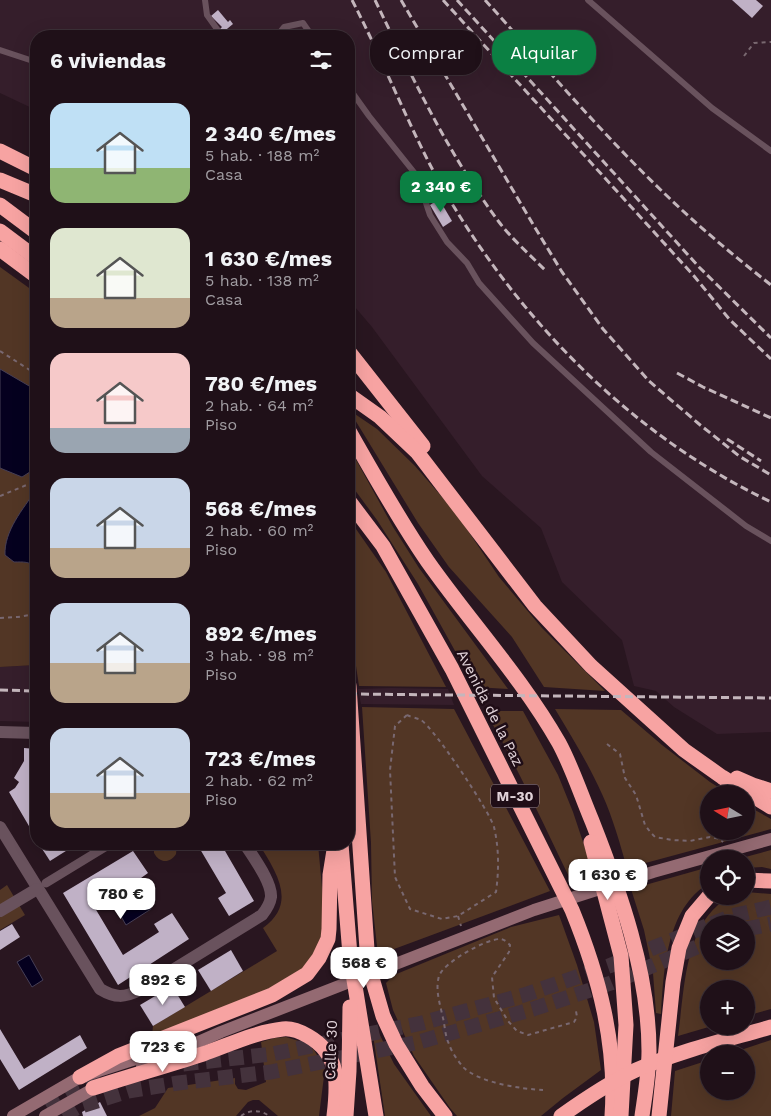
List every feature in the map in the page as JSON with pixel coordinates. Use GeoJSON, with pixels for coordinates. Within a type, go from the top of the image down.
{"type":"FeatureCollection","features":[{"type":"Feature","properties":{"kind":"highway"},"geometry":{"type":"LineString","coordinates":[[0,143],[30,156]]}},
{"type":"Feature","properties":{"kind":"highway"},"geometry":{"type":"LineString","coordinates":[[0,151],[30,166]]}},
{"type":"Feature","properties":{"kind":"highway"},"geometry":{"type":"LineString","coordinates":[[0,180],[30,192]]}},
{"type":"Feature","properties":{"kind":"highway"},"geometry":{"type":"LineString","coordinates":[[0,194],[30,216]]}},
{"type":"Feature","properties":{"kind":"highway"},"geometry":{"type":"LineString","coordinates":[[0,205],[30,228]]}},
{"type":"Feature","properties":{"kind":"highway"},"geometry":{"type":"LineString","coordinates":[[0,231],[30,254]]}},
{"type":"Feature","properties":{"kind":"highway"},"geometry":{"type":"LineString","coordinates":[[0,250],[30,272]]}},
{"type":"Feature","properties":{"kind":"highway"},"geometry":{"type":"LineString","coordinates":[[355,360],[508,558],[535,606]]}},
{"type":"Feature","properties":{"kind":"highway"},"geometry":{"type":"LineString","coordinates":[[355,399],[380,417],[417,452],[535,606],[591,666],[684,750],[710,769],[771,807]]}},
{"type":"Feature","properties":{"kind":"highway"},"geometry":{"type":"LineString","coordinates":[[355,441],[394,510],[429,563],[515,676],[559,744],[576,782],[610,868],[638,959],[647,1010],[649,1052],[642,1116]]}},
{"type":"Feature","properties":{"kind":"highway","name":"Avenida de la Paz"},"geometry":{"type":"LineString","coordinates":[[355,509],[383,546],[452,669],[572,910],[586,945],[602,998],[610,1045],[612,1116]]}},
{"type":"Feature","properties":{"kind":"highway"},"geometry":{"type":"LineString","coordinates":[[710,769],[727,772],[741,780],[771,791]]}},
{"type":"Feature","properties":{"kind":"highway"},"geometry":{"type":"LineString","coordinates":[[355,774],[368,964],[383,1016],[396,1044],[422,1086],[446,1116]]}},
{"type":"Feature","properties":{"kind":"highway"},"geometry":{"type":"LineString","coordinates":[[576,782],[621,956],[626,1025],[621,1116]]}},
{"type":"Feature","properties":{"kind":"highway"},"geometry":{"type":"LineString","coordinates":[[80,1077],[118,1056],[272,996],[307,974],[319,958],[328,938],[330,875],[334,850]]}},
{"type":"Feature","properties":{"kind":"highway"},"geometry":{"type":"LineString","coordinates":[[341,850],[350,955],[376,1116]]}},
{"type":"Feature","properties":{"kind":"highway"},"geometry":{"type":"LineString","coordinates":[[755,880],[771,881]]}},
{"type":"Feature","properties":{"kind":"highway"},"geometry":{"type":"LineString","coordinates":[[659,1116],[673,982],[679,948],[692,916],[701,905]]}},
{"type":"Feature","properties":{"kind":"highway","name":"Calle 30"},"geometry":{"type":"LineString","coordinates":[[346,1116],[349,1063],[350,955]]}},
{"type":"Feature","properties":{"kind":"highway"},"geometry":{"type":"LineString","coordinates":[[742,1036],[771,1019]]}},
{"type":"Feature","properties":{"kind":"highway"},"geometry":{"type":"LineString","coordinates":[[562,1116],[594,1094],[637,1070],[771,1027]]}},
{"type":"Feature","properties":{"kind":"highway"},"geometry":{"type":"LineString","coordinates":[[94,1088],[266,1032],[285,1029],[303,1033],[320,1043],[332,1060],[336,1079],[334,1116]]}},
{"type":"Feature","properties":{"kind":"main road"},"geometry":{"type":"LineString","coordinates":[[45,1116],[94,1088],[221,1032],[396,962],[555,903],[653,872],[771,839]]}},
{"type":"Feature","properties":{"kind":"main road"},"geometry":{"type":"LineString","coordinates":[[13,1116],[80,1077],[221,1032]]}},
{"type":"Feature","properties":{"kind":"street"},"geometry":{"type":"LineString","coordinates":[[0,732],[30,733]]}},
{"type":"Feature","properties":{"kind":"street"},"geometry":{"type":"LineString","coordinates":[[0,827],[41,886],[100,989],[115,997],[130,995],[262,915],[268,907],[271,897],[268,884],[248,850]]}},
{"type":"Feature","properties":{"kind":"street"},"geometry":{"type":"LineString","coordinates":[[0,911],[100,850]]}},
{"type":"Feature","properties":{"kind":"lane"},"geometry":{"type":"LineString","coordinates":[[205,0],[207,15],[218,30]]}},
{"type":"Feature","properties":{"kind":"lane"},"geometry":{"type":"LineString","coordinates":[[588,0],[712,108],[771,152]]}},
{"type":"Feature","properties":{"kind":"lane"},"geometry":{"type":"LineString","coordinates":[[282,30],[284,27],[303,24],[308,30]]}},
{"type":"Feature","properties":{"kind":"lane"},"geometry":{"type":"LineString","coordinates":[[0,50],[30,60]]}},
{"type":"Feature","properties":{"kind":"lane"},"geometry":{"type":"LineString","coordinates":[[355,96],[417,176],[423,190],[425,205],[447,242],[467,263],[479,283],[533,343],[651,452],[746,526],[771,541]]}},
{"type":"Feature","properties":{"kind":"path"},"geometry":{"type":"LineString","coordinates":[[744,56],[754,44],[771,42]]}},
{"type":"Feature","properties":{"kind":"path"},"geometry":{"type":"LineString","coordinates":[[0,351],[30,370]]}},
{"type":"Feature","properties":{"kind":"path"},"geometry":{"type":"LineString","coordinates":[[0,496],[30,483]]}},
{"type":"Feature","properties":{"kind":"path"},"geometry":{"type":"LineString","coordinates":[[0,618],[30,615]]}},
{"type":"Feature","properties":{"kind":"path"},"geometry":{"type":"LineString","coordinates":[[407,716],[421,720],[435,734],[472,787],[494,825],[499,869],[496,892],[458,916],[442,919],[410,909],[395,877],[390,770],[395,726],[407,716]]}},
{"type":"Feature","properties":{"kind":"path"},"geometry":{"type":"LineString","coordinates":[[607,744],[620,754],[626,778],[636,795],[645,825],[655,837],[690,841],[710,837],[720,839],[725,843]]}},
{"type":"Feature","properties":{"kind":"path"},"geometry":{"type":"LineString","coordinates":[[543,1090],[523,1089],[502,1084],[476,1075],[463,1067],[449,1044],[437,994],[440,974],[452,961],[468,950],[499,939],[506,941],[510,945],[509,952],[492,977],[494,998],[508,1022],[518,1031],[528,1035],[574,1022],[577,1017],[576,1011]]}},
{"type":"Feature","properties":{"kind":"path"},"geometry":{"type":"LineString","coordinates":[[241,1116],[255,1111],[261,1111],[268,1116]]}},
{"type":"Feature","properties":{"kind":"shaded area"},"geometry":{"type":"Polygon","coordinates":[[[0,0],[771,0],[771,732],[717,734],[674,707],[656,691],[634,686],[622,640],[562,582],[541,528],[482,476],[372,327],[355,307],[355,30],[30,30],[30,107],[0,93],[0,0]]]}},
{"type":"Feature","properties":{"kind":"shaded area"},"geometry":{"type":"Polygon","coordinates":[[[0,267],[30,289],[30,665],[0,667],[0,267]]]}},
{"type":"Feature","properties":{"kind":"shaded area"},"geometry":{"type":"Polygon","coordinates":[[[0,369],[30,386],[30,472],[22,477],[0,468],[0,369]]]}},
{"type":"Feature","properties":{"kind":"shaded area"},"geometry":{"type":"Polygon","coordinates":[[[355,414],[377,429],[415,466],[456,513],[499,577],[542,628],[605,691],[544,687],[512,637],[449,567],[418,523],[355,420],[355,414]]]}},
{"type":"Feature","properties":{"kind":"shaded area"},"geometry":{"type":"Polygon","coordinates":[[[355,458],[393,527],[419,568],[508,689],[475,687],[418,584],[377,520],[355,490],[355,458]]]}},
{"type":"Feature","properties":{"kind":"shaded area"},"geometry":{"type":"Polygon","coordinates":[[[30,499],[30,564],[14,562],[5,555],[8,537],[20,513],[30,499]]]}},
{"type":"Feature","properties":{"kind":"shaded area"},"geometry":{"type":"Polygon","coordinates":[[[355,528],[386,572],[446,687],[359,686],[355,659],[355,528]]]}},
{"type":"Feature","properties":{"kind":"shaded area"},"geometry":{"type":"Polygon","coordinates":[[[30,665],[30,722],[0,721],[0,667],[30,665]]]}},
{"type":"Feature","properties":{"kind":"shaded area"},"geometry":{"type":"Polygon","coordinates":[[[358,689],[448,689],[454,705],[361,704],[358,689]]]}},
{"type":"Feature","properties":{"kind":"shaded area"},"geometry":{"type":"Polygon","coordinates":[[[362,707],[454,709],[550,891],[378,955],[372,901],[371,843],[362,707]]]}},
{"type":"Feature","properties":{"kind":"shaded area"},"geometry":{"type":"Polygon","coordinates":[[[555,709],[621,710],[662,745],[715,785],[700,785],[700,840],[730,840],[627,868],[613,822],[586,762],[555,709]]]}},
{"type":"Feature","properties":{"kind":"shaded area"},"geometry":{"type":"Polygon","coordinates":[[[485,711],[523,711],[558,775],[573,812],[595,878],[573,885],[520,775],[485,711]]]}},
{"type":"Feature","properties":{"kind":"shaded area"},"geometry":{"type":"Polygon","coordinates":[[[755,810],[771,819],[771,829],[755,833],[755,810]]]}},
{"type":"Feature","properties":{"kind":"shaded area"},"geometry":{"type":"Polygon","coordinates":[[[154,850],[176,850],[174,857],[168,861],[159,859],[154,850]]]}},
{"type":"Feature","properties":{"kind":"shaded area"},"geometry":{"type":"Polygon","coordinates":[[[263,850],[319,850],[325,920],[323,936],[307,966],[268,989],[152,1036],[153,1026],[277,951],[263,928],[274,918],[280,908],[282,898],[277,876],[263,850]]]}},
{"type":"Feature","properties":{"kind":"shaded area"},"geometry":{"type":"Polygon","coordinates":[[[771,850],[771,869],[755,867],[755,854],[771,850]]]}},
{"type":"Feature","properties":{"kind":"shaded area"},"geometry":{"type":"Polygon","coordinates":[[[700,870],[700,890],[684,908],[670,941],[666,960],[661,1014],[656,1013],[653,973],[644,930],[631,889],[700,870]]]}},
{"type":"Feature","properties":{"kind":"shaded area"},"geometry":{"type":"Polygon","coordinates":[[[7,885],[25,915],[0,930],[0,890],[7,885]]]}},
{"type":"Feature","properties":{"kind":"shaded area"},"geometry":{"type":"Polygon","coordinates":[[[755,893],[771,894],[771,1009],[755,1013],[755,980],[700,980],[700,1030],[678,1036],[684,984],[692,948],[700,929],[700,970],[755,970],[755,915],[709,915],[718,905],[755,905],[755,893]]]}},
{"type":"Feature","properties":{"kind":"shaded area"},"geometry":{"type":"Polygon","coordinates":[[[144,897],[151,909],[126,925],[119,913],[144,897]]]}},
{"type":"Feature","properties":{"kind":"shaded area"},"geometry":{"type":"Polygon","coordinates":[[[559,915],[577,965],[594,1022],[601,1070],[541,1116],[457,1116],[414,1056],[393,1010],[386,983],[394,975],[511,927],[559,915]]]}},
{"type":"Feature","properties":{"kind":"shaded area"},"geometry":{"type":"Polygon","coordinates":[[[29,955],[43,980],[32,987],[17,962],[29,955]]]}},
{"type":"Feature","properties":{"kind":"shaded area"},"geometry":{"type":"Polygon","coordinates":[[[376,1027],[394,1064],[431,1116],[385,1116],[372,1028],[376,1027]]]}},
{"type":"Feature","properties":{"kind":"shaded area"},"geometry":{"type":"Polygon","coordinates":[[[286,1037],[302,1042],[314,1050],[325,1068],[319,1116],[278,1116],[259,1100],[253,1100],[248,1102],[236,1116],[139,1116],[155,1108],[168,1088],[235,1078],[235,1084],[238,1089],[246,1090],[266,1082],[261,1042],[286,1037]]]}},
{"type":"Feature","properties":{"kind":"shaded area"},"geometry":{"type":"Polygon","coordinates":[[[771,1040],[771,1116],[671,1116],[675,1071],[700,1063],[700,1100],[755,1100],[755,1045],[771,1040]]]}},
{"type":"Feature","properties":{"kind":"building"},"geometry":{"type":"Polygon","coordinates":[[[732,0],[756,0],[763,6],[752,18],[732,0]]]}},
{"type":"Feature","properties":{"kind":"building"},"geometry":{"type":"Polygon","coordinates":[[[218,10],[228,22],[230,20],[233,24],[226,30],[219,30],[222,27],[211,16],[218,10]]]}},
{"type":"Feature","properties":{"kind":"building"},"geometry":{"type":"Polygon","coordinates":[[[439,199],[452,221],[443,227],[430,205],[439,199]]]}},
{"type":"Feature","properties":{"kind":"building"},"geometry":{"type":"Polygon","coordinates":[[[24,748],[30,748],[30,828],[9,792],[19,782],[14,778],[24,761],[24,748]]]}},
{"type":"Feature","properties":{"kind":"building"},"geometry":{"type":"Polygon","coordinates":[[[43,850],[67,850],[50,861],[43,850]]]}},
{"type":"Feature","properties":{"kind":"building"},"geometry":{"type":"Polygon","coordinates":[[[201,850],[224,850],[254,901],[229,916],[218,898],[226,893],[201,850]]]}},
{"type":"Feature","properties":{"kind":"building"},"geometry":{"type":"Polygon","coordinates":[[[133,851],[148,873],[127,888],[124,883],[92,903],[123,955],[159,932],[154,924],[172,913],[189,939],[118,985],[63,893],[133,851]]]}},
{"type":"Feature","properties":{"kind":"building"},"geometry":{"type":"Polygon","coordinates":[[[12,924],[20,937],[0,950],[0,931],[12,924]]]}},
{"type":"Feature","properties":{"kind":"building"},"geometry":{"type":"Polygon","coordinates":[[[231,950],[243,971],[211,991],[198,970],[231,950]]]}},
{"type":"Feature","properties":{"kind":"building"},"geometry":{"type":"Polygon","coordinates":[[[172,986],[185,1007],[153,1026],[140,1005],[172,986]]]}},
{"type":"Feature","properties":{"kind":"building"},"geometry":{"type":"Polygon","coordinates":[[[0,1029],[24,1069],[80,1035],[87,1048],[19,1090],[0,1059],[0,1029]]]}},
{"type":"Feature","properties":{"kind":"building"},"geometry":{"type":"Polygon","coordinates":[[[100,1102],[107,1116],[83,1116],[82,1112],[100,1102]]]}},
{"type":"Feature","properties":{"kind":"tunnel"},"geometry":{"type":"LineString","coordinates":[[736,915],[771,907]]}},
{"type":"Feature","properties":{"kind":"tunnel"},"geometry":{"type":"LineString","coordinates":[[755,927],[771,924]]}},
{"type":"Feature","properties":{"kind":"tunnel"},"geometry":{"type":"LineString","coordinates":[[183,1064],[272,1054],[422,1023],[524,995],[609,966],[700,929]]}},
{"type":"Feature","properties":{"kind":"tunnel"},"geometry":{"type":"LineString","coordinates":[[63,1116],[78,1107],[128,1091],[271,1072],[419,1042],[533,1009],[611,983],[700,946]]}},
{"type":"Feature","properties":{"kind":"tunnel"},"geometry":{"type":"LineString","coordinates":[[45,1104],[73,1089],[104,1079]]}},
{"type":"Feature","properties":{"kind":"railway"},"geometry":{"type":"LineString","coordinates":[[352,0],[437,178],[468,228],[502,277],[539,323],[579,366],[623,406],[669,442],[719,474],[771,502]]}},
{"type":"Feature","properties":{"kind":"railway"},"geometry":{"type":"LineString","coordinates":[[375,0],[431,114],[480,196],[515,241],[546,271]]}},
{"type":"Feature","properties":{"kind":"railway"},"geometry":{"type":"LineString","coordinates":[[401,0],[562,272],[603,329],[649,381],[739,456],[771,475]]}},
{"type":"Feature","properties":{"kind":"railway"},"geometry":{"type":"LineString","coordinates":[[443,0],[694,276],[730,320],[771,359]]}},
{"type":"Feature","properties":{"kind":"railway"},"geometry":{"type":"LineString","coordinates":[[457,0],[699,267],[771,338]]}},
{"type":"Feature","properties":{"kind":"railway"},"geometry":{"type":"LineString","coordinates":[[485,0],[595,123],[641,171],[703,229],[771,285]]}},
{"type":"Feature","properties":{"kind":"railway"},"geometry":{"type":"LineString","coordinates":[[677,373],[771,418]]}},
{"type":"Feature","properties":{"kind":"railway"},"geometry":{"type":"LineString","coordinates":[[727,439],[761,461]]}},
{"type":"Feature","properties":{"kind":"railway"},"geometry":{"type":"LineString","coordinates":[[0,690],[30,691]]}},
{"type":"Feature","properties":{"kind":"railway"},"geometry":{"type":"LineString","coordinates":[[355,694],[771,698]]}}]}
